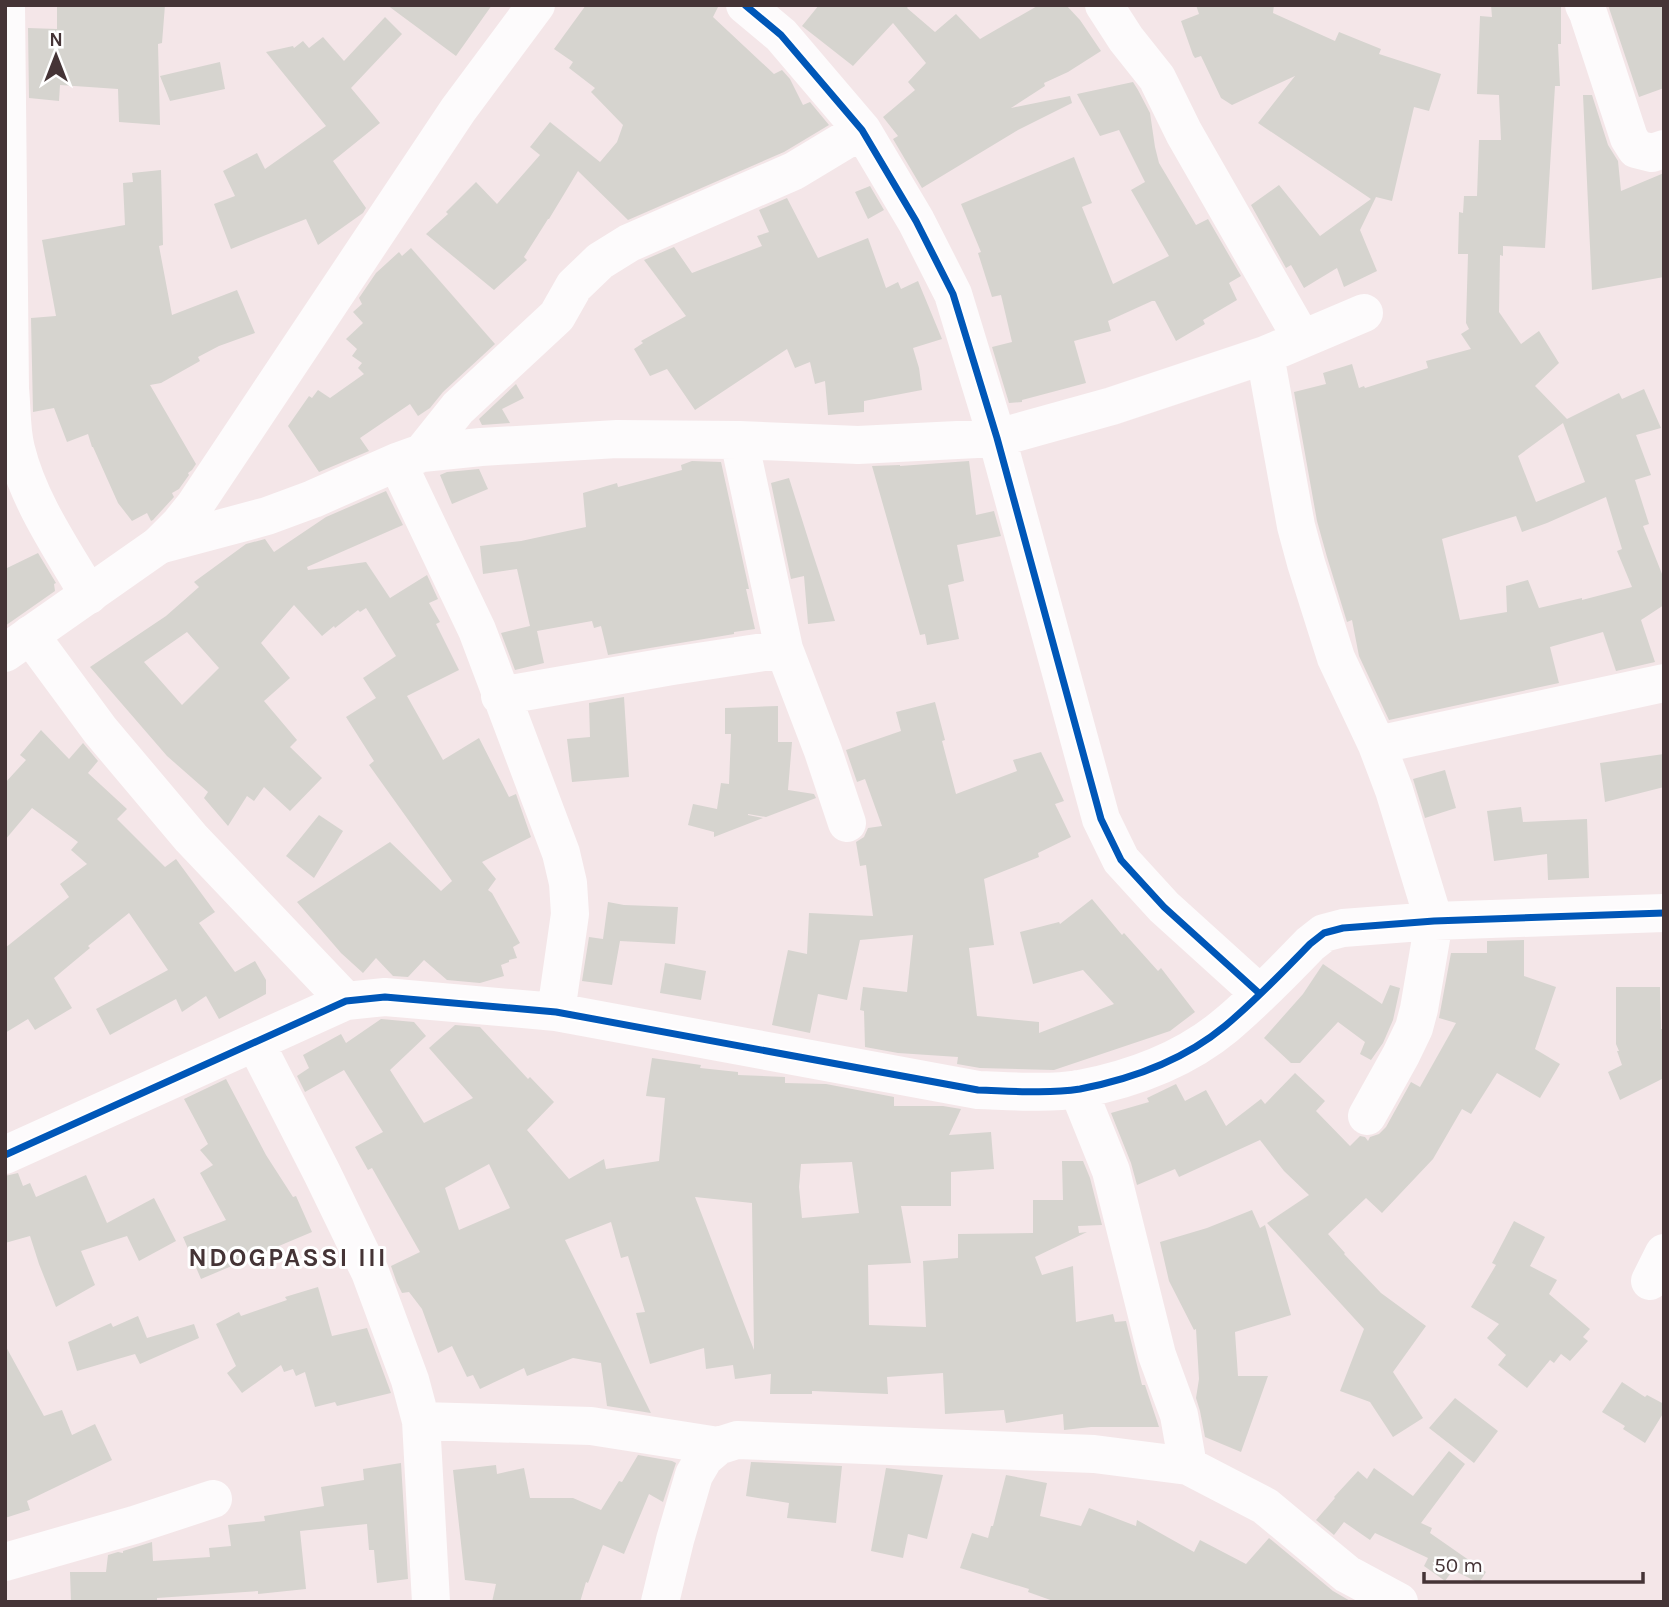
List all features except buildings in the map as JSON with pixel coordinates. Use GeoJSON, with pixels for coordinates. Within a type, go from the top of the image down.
{"type":"FeatureCollection","features":[{"type":"Feature","properties":{"kind":"street"},"geometry":{"type":"LineString","coordinates":[[6,5],[10,389],[15,446],[26,481],[89,595]]}},
{"type":"Feature","properties":{"kind":"street"},"geometry":{"type":"LineString","coordinates":[[346,1001],[191,838],[100,730],[18,644],[159,545],[179,525],[195,505],[458,110],[536,5]]}},
{"type":"Feature","properties":{"kind":"street"},"geometry":{"type":"LineString","coordinates":[[746,5],[781,35],[862,130],[916,221],[953,294],[997,438],[1101,819],[1121,860],[1164,907],[1260,994]]}},
{"type":"Feature","properties":{"kind":"street"},"geometry":{"type":"LineString","coordinates":[[1104,5],[1126,39],[1157,78],[1184,133],[1301,339]]}},
{"type":"Feature","properties":{"kind":"street"},"geometry":{"type":"LineString","coordinates":[[1584,5],[1629,138],[1636,149],[1652,153],[1664,149]]}},
{"type":"Feature","properties":{"kind":"street"},"geometry":{"type":"LineString","coordinates":[[409,457],[557,316],[574,286],[600,261],[629,243],[794,170],[862,130]]}},
{"type":"Feature","properties":{"kind":"street"},"geometry":{"type":"LineString","coordinates":[[159,545],[267,516],[409,457],[481,447],[617,439],[858,445],[997,438],[1112,406],[1265,355],[1364,313]]}},
{"type":"Feature","properties":{"kind":"street"},"geometry":{"type":"LineString","coordinates":[[1265,355],[1296,526],[1306,563],[1336,658],[1377,745],[1394,790],[1434,921],[1415,1028],[1367,1116]]}},
{"type":"Feature","properties":{"kind":"street"},"geometry":{"type":"LineString","coordinates":[[739,440],[784,649],[848,823]]}},
{"type":"Feature","properties":{"kind":"street"},"geometry":{"type":"LineString","coordinates":[[409,457],[561,853],[568,883],[570,914],[556,1012]]}},
{"type":"Feature","properties":{"kind":"street"},"geometry":{"type":"LineString","coordinates":[[500,696],[784,649]]}},
{"type":"Feature","properties":{"kind":"street"},"geometry":{"type":"LineString","coordinates":[[1377,745],[1664,683]]}},
{"type":"Feature","properties":{"kind":"street"},"geometry":{"type":"LineString","coordinates":[[5,1155],[346,1001],[385,997],[556,1012],[978,1090],[1078,1089],[1140,1074],[1183,1055],[1224,1027],[1324,933],[1343,928],[1434,921],[1664,913]]}},
{"type":"Feature","properties":{"kind":"street"},"geometry":{"type":"LineString","coordinates":[[255,1042],[370,1272],[410,1380],[421,1421],[431,1602]]}},
{"type":"Feature","properties":{"kind":"street"},"geometry":{"type":"LineString","coordinates":[[1078,1089],[1111,1171],[1157,1354],[1179,1415],[1188,1466]]}},
{"type":"Feature","properties":{"kind":"street"},"geometry":{"type":"LineString","coordinates":[[421,1421],[591,1426],[718,1446]]}},
{"type":"Feature","properties":{"kind":"street"},"geometry":{"type":"LineString","coordinates":[[660,1602],[694,1475],[704,1458],[718,1446],[737,1440],[1082,1454],[1188,1466],[1265,1506],[1347,1574],[1399,1602]]}},
{"type":"Feature","properties":{"kind":"street"},"geometry":{"type":"LineString","coordinates":[[5,1562],[213,1499]]}},
{"type":"Feature","properties":{"kind":"cycle path"},"geometry":{"type":"LineString","coordinates":[[745,5],[781,35],[862,130],[916,221],[953,294],[997,438],[1101,819],[1121,860],[1164,907],[1260,994]]}},
{"type":"Feature","properties":{"kind":"cycle path"},"geometry":{"type":"LineString","coordinates":[[5,1155],[346,1001],[385,997],[556,1012],[978,1090],[1055,1091],[1080,1089],[1119,1080],[1192,1049],[1236,1016],[1324,933],[1343,928],[1434,921],[1664,913]]}},
{"type":"Feature","properties":{"kind":"district","name":"NDOGPASSI III"},"geometry":{"type":"Point","coordinates":[288,1257]}}]}
